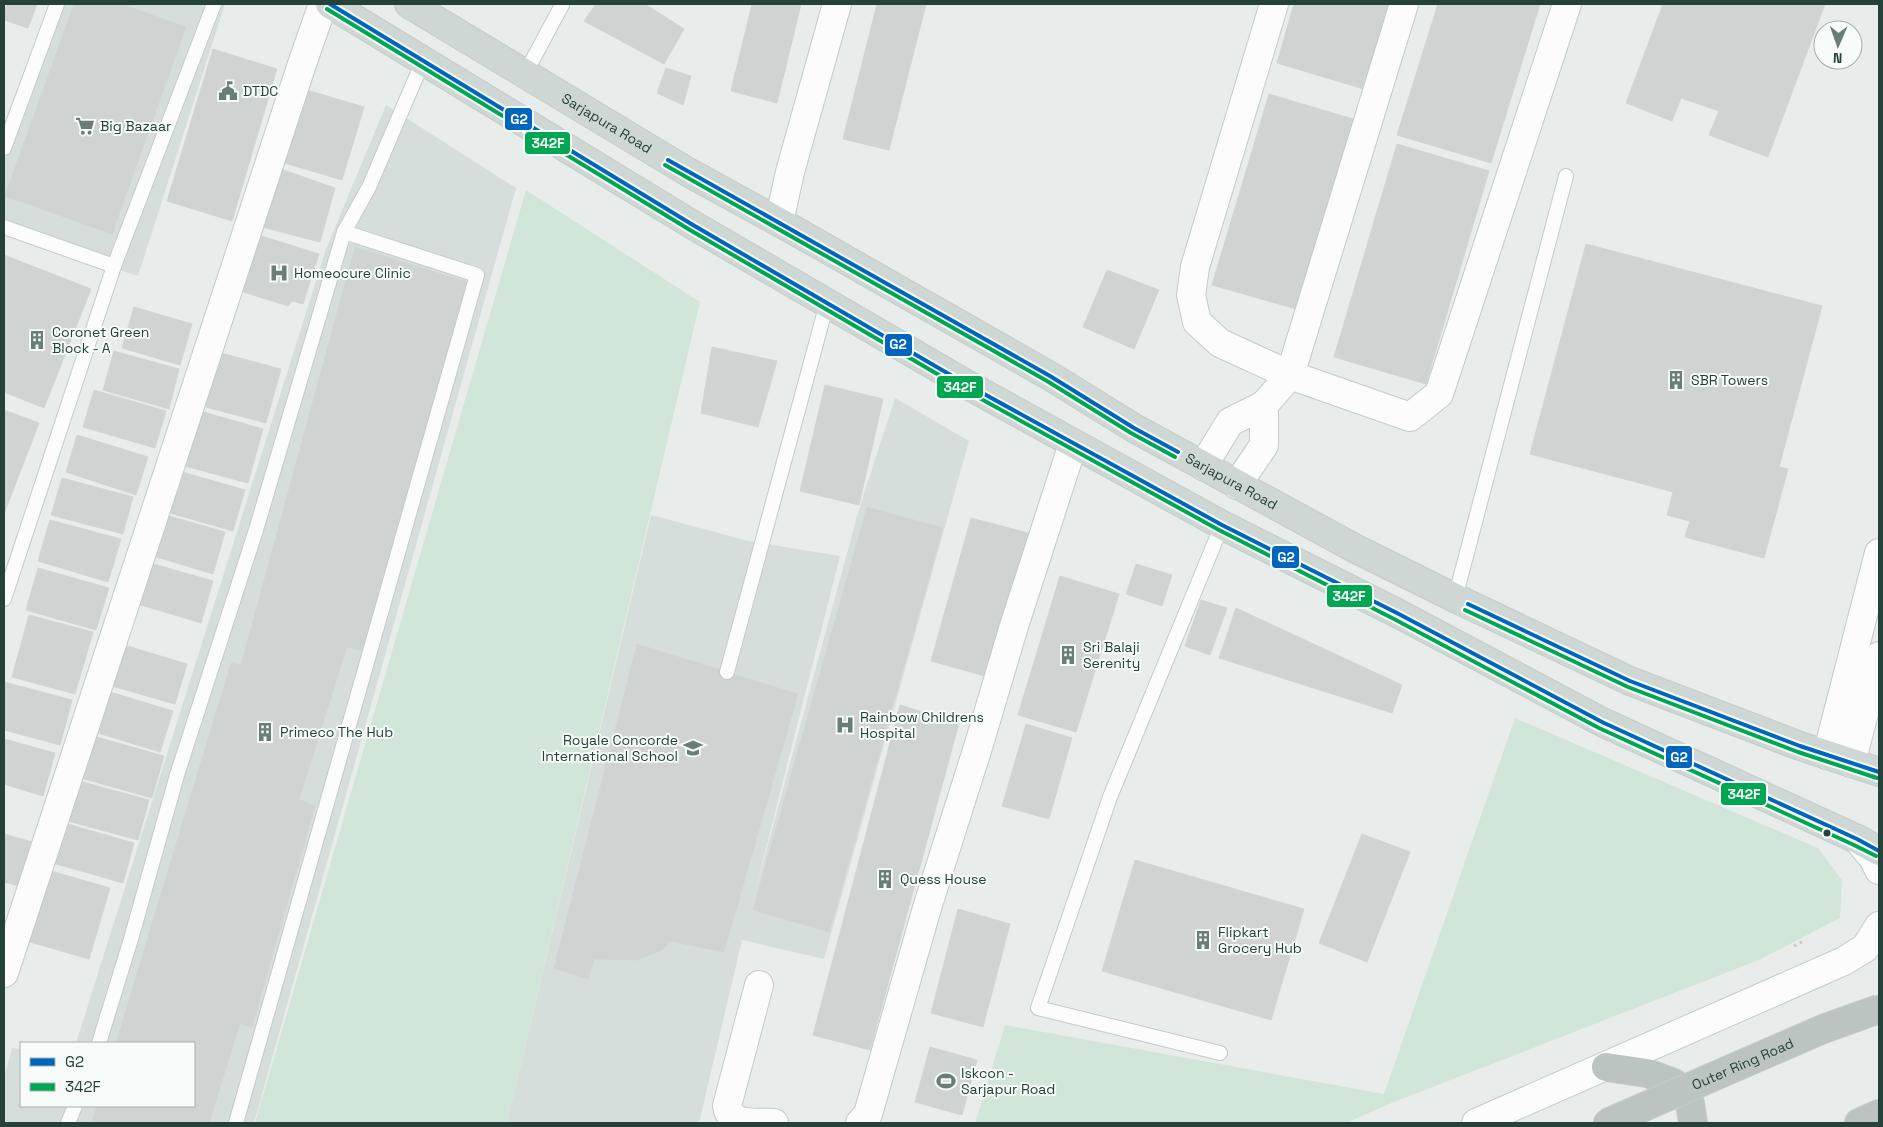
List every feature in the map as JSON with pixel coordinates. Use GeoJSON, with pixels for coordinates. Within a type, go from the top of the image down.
{"type":"FeatureCollection","features":[{"type":"Feature","properties":{"kind":"highway","name":"Outer Ring Road"},"geometry":{"type":"LineString","coordinates":[[1607,1123],[1823,1029],[1879,1009]]}},
{"type":"Feature","properties":{"kind":"highway"},"geometry":{"type":"LineString","coordinates":[[1606,1067],[1647,1073],[1674,1083],[1690,1103],[1692,1123]]}},
{"type":"Feature","properties":{"kind":"highway"},"geometry":{"type":"LineString","coordinates":[[1859,1123],[1879,1114]]}},
{"type":"Feature","properties":{"kind":"main road"},"geometry":{"type":"LineString","coordinates":[[330,4],[693,225],[1073,444],[1222,525],[1397,613],[1602,722],[1868,845]]}},
{"type":"Feature","properties":{"kind":"main road","name":"Sarjapura Road"},"geometry":{"type":"LineString","coordinates":[[409,4],[688,172],[1050,376],[1134,428],[1356,550],[1630,681],[1839,759],[1879,772]]}},
{"type":"Feature","properties":{"kind":"street"},"geometry":{"type":"LineString","coordinates":[[4,973],[292,92],[323,4]]}},
{"type":"Feature","properties":{"kind":"street"},"geometry":{"type":"LineString","coordinates":[[779,222],[790,172],[837,4]]}},
{"type":"Feature","properties":{"kind":"street"},"geometry":{"type":"LineString","coordinates":[[1274,4],[1195,267],[1191,295],[1197,322],[1220,343],[1290,375],[1410,417],[1438,394],[1567,4]]}},
{"type":"Feature","properties":{"kind":"street"},"geometry":{"type":"LineString","coordinates":[[1202,466],[1230,422],[1264,405],[1290,375],[1404,4]]}},
{"type":"Feature","properties":{"kind":"street"},"geometry":{"type":"LineString","coordinates":[[1236,485],[1264,445],[1264,405]]}},
{"type":"Feature","properties":{"kind":"street"},"geometry":{"type":"LineString","coordinates":[[860,1123],[868,1114],[927,908],[1014,626],[1073,444]]}},
{"type":"Feature","properties":{"kind":"street"},"geometry":{"type":"LineString","coordinates":[[1839,759],[1879,553]]}},
{"type":"Feature","properties":{"kind":"street"},"geometry":{"type":"LineString","coordinates":[[1839,759],[1879,656]]}},
{"type":"Feature","properties":{"kind":"street"},"geometry":{"type":"LineString","coordinates":[[1868,845],[1879,870]]}},
{"type":"Feature","properties":{"kind":"street"},"geometry":{"type":"LineString","coordinates":[[1476,1123],[1844,961],[1865,948],[1879,926]]}},
{"type":"Feature","properties":{"kind":"street"},"geometry":{"type":"LineString","coordinates":[[759,984],[728,1106],[728,1114],[738,1121],[774,1123]]}},
{"type":"Feature","properties":{"kind":"lane"},"geometry":{"type":"LineString","coordinates":[[4,148],[57,4]]}},
{"type":"Feature","properties":{"kind":"lane"},"geometry":{"type":"LineString","coordinates":[[4,599],[114,266],[214,4]]}},
{"type":"Feature","properties":{"kind":"lane"},"geometry":{"type":"LineString","coordinates":[[525,74],[562,5]]}},
{"type":"Feature","properties":{"kind":"lane"},"geometry":{"type":"LineString","coordinates":[[99,1042],[131,939],[177,775],[256,530],[344,232],[369,187],[423,61]]}},
{"type":"Feature","properties":{"kind":"lane"},"geometry":{"type":"LineString","coordinates":[[1454,598],[1566,176]]}},
{"type":"Feature","properties":{"kind":"lane"},"geometry":{"type":"LineString","coordinates":[[4,227],[114,266]]}},
{"type":"Feature","properties":{"kind":"lane"},"geometry":{"type":"LineString","coordinates":[[236,1123],[477,275],[344,232]]}},
{"type":"Feature","properties":{"kind":"lane"},"geometry":{"type":"LineString","coordinates":[[727,672],[826,303]]}},
{"type":"Feature","properties":{"kind":"lane"},"geometry":{"type":"LineString","coordinates":[[1220,1053],[1038,1008],[1110,797],[1222,525]]}},
{"type":"Feature","properties":{"kind":"lane"},"geometry":{"type":"LineString","coordinates":[[68,1123],[75,1107]]}},
{"type":"Feature","properties":{"kind":"shaded area"},"geometry":{"type":"Polygon","coordinates":[[[50,4],[225,4],[138,276],[4,233],[4,124],[50,4]]]}},
{"type":"Feature","properties":{"kind":"shaded area"},"geometry":{"type":"Polygon","coordinates":[[[386,105],[516,188],[254,1123],[4,1123],[4,1078],[12,1048],[20,1049],[20,1107],[195,1107],[195,1042],[76,1042],[326,249],[386,105]]]}},
{"type":"Feature","properties":{"kind":"shaded area","name":"Royale Concorde International School"},"geometry":{"type":"Polygon","coordinates":[[[895,398],[969,441],[824,959],[742,940],[699,1123],[507,1123],[651,515],[749,541],[840,556],[754,896],[859,509],[895,398]]]}},
{"type":"Feature","properties":{"kind":"green space"},"geometry":{"type":"Polygon","coordinates":[[[526,190],[700,302],[507,1123],[255,1123],[526,190]]]}},
{"type":"Feature","properties":{"kind":"green space"},"geometry":{"type":"Polygon","coordinates":[[[1515,718],[1818,848],[1842,880],[1840,918],[1759,960],[1389,1104],[1346,1123],[975,1123],[1005,1025],[1384,1094],[1515,718]]]}},
{"type":"Feature","properties":{"kind":"building"},"geometry":{"type":"Polygon","coordinates":[[[7,4],[37,4],[28,28],[4,20],[4,11],[7,4]]]}},
{"type":"Feature","properties":{"kind":"building"},"geometry":{"type":"Polygon","coordinates":[[[74,4],[121,4],[186,27],[112,234],[5,196],[74,4]]]}},
{"type":"Feature","properties":{"kind":"building"},"geometry":{"type":"Polygon","coordinates":[[[596,4],[645,4],[684,29],[664,64],[584,21],[596,4]]]}},
{"type":"Feature","properties":{"kind":"building"},"geometry":{"type":"Polygon","coordinates":[[[752,4],[801,4],[777,103],[731,91],[752,4]]]}},
{"type":"Feature","properties":{"kind":"building"},"geometry":{"type":"Polygon","coordinates":[[[877,4],[926,4],[889,150],[843,139],[877,4]]]}},
{"type":"Feature","properties":{"kind":"building"},"geometry":{"type":"Polygon","coordinates":[[[1294,4],[1392,4],[1367,90],[1277,63],[1294,4]]]}},
{"type":"Feature","properties":{"kind":"building"},"geometry":{"type":"Polygon","coordinates":[[[1438,4],[1540,4],[1491,163],[1397,135],[1438,4]]]}},
{"type":"Feature","properties":{"kind":"building"},"geometry":{"type":"Polygon","coordinates":[[[1663,4],[1825,4],[1819,20],[1813,20],[1813,36],[1768,157],[1709,135],[1719,111],[1681,98],[1672,121],[1626,103],[1663,4]]]}},
{"type":"Feature","properties":{"kind":"building"},"geometry":{"type":"Polygon","coordinates":[[[213,49],[277,69],[232,221],[167,201],[213,49]]]}},
{"type":"Feature","properties":{"kind":"building"},"geometry":{"type":"Polygon","coordinates":[[[666,68],[691,76],[683,105],[657,93],[666,68]]]}},
{"type":"Feature","properties":{"kind":"building"},"geometry":{"type":"Polygon","coordinates":[[[300,88],[364,107],[342,180],[278,161],[300,88]]]}},
{"type":"Feature","properties":{"kind":"building"},"geometry":{"type":"Polygon","coordinates":[[[1269,94],[1353,119],[1296,309],[1212,285],[1269,94]]]}},
{"type":"Feature","properties":{"kind":"building"},"geometry":{"type":"Polygon","coordinates":[[[1397,144],[1489,171],[1426,384],[1334,357],[1397,144]]]}},
{"type":"Feature","properties":{"kind":"building"},"geometry":{"type":"Polygon","coordinates":[[[275,167],[335,188],[320,242],[254,225],[275,167]]]}},
{"type":"Feature","properties":{"kind":"building","name":"Homeocure Clinic"},"geometry":{"type":"Polygon","coordinates":[[[258,235],[319,254],[303,304],[292,301],[288,306],[240,291],[258,235]]]}},
{"type":"Feature","properties":{"kind":"building","name":"SBR Towers"},"geometry":{"type":"Polygon","coordinates":[[[1586,244],[1822,306],[1779,467],[1788,469],[1764,558],[1685,537],[1690,521],[1667,515],[1673,492],[1530,454],[1586,244]]]}},
{"type":"Feature","properties":{"kind":"building","name":"Primeco The Hub"},"geometry":{"type":"Polygon","coordinates":[[[355,247],[467,282],[363,651],[347,647],[299,799],[315,806],[252,1027],[240,1023],[209,1123],[92,1123],[97,1107],[195,1107],[195,1042],[116,1042],[231,663],[241,665],[355,247]]]}},
{"type":"Feature","properties":{"kind":"building","name":"Coronet Green Block - A"},"geometry":{"type":"Polygon","coordinates":[[[4,255],[91,289],[44,408],[4,392],[4,255]]]}},
{"type":"Feature","properties":{"kind":"building"},"geometry":{"type":"Polygon","coordinates":[[[1107,270],[1159,290],[1134,349],[1083,327],[1107,270]]]}},
{"type":"Feature","properties":{"kind":"building"},"geometry":{"type":"Polygon","coordinates":[[[134,307],[192,324],[180,365],[122,348],[134,307]]]}},
{"type":"Feature","properties":{"kind":"building"},"geometry":{"type":"Polygon","coordinates":[[[712,347],[777,361],[758,427],[701,413],[712,347]]]}},
{"type":"Feature","properties":{"kind":"building"},"geometry":{"type":"Polygon","coordinates":[[[114,351],[179,369],[169,409],[103,390],[114,351]]]}},
{"type":"Feature","properties":{"kind":"building"},"geometry":{"type":"Polygon","coordinates":[[[217,352],[281,369],[266,423],[202,406],[217,352]]]}},
{"type":"Feature","properties":{"kind":"building"},"geometry":{"type":"Polygon","coordinates":[[[825,385],[883,399],[859,505],[800,491],[825,385]]]}},
{"type":"Feature","properties":{"kind":"building"},"geometry":{"type":"Polygon","coordinates":[[[94,390],[166,411],[155,448],[83,427],[94,390]]]}},
{"type":"Feature","properties":{"kind":"building"},"geometry":{"type":"Polygon","coordinates":[[[4,410],[39,423],[4,514],[4,410]]]}},
{"type":"Feature","properties":{"kind":"building"},"geometry":{"type":"Polygon","coordinates":[[[200,411],[263,429],[248,483],[185,466],[200,411]]]}},
{"type":"Feature","properties":{"kind":"building"},"geometry":{"type":"Polygon","coordinates":[[[77,435],[148,457],[136,495],[66,472],[77,435]]]}},
{"type":"Feature","properties":{"kind":"building"},"geometry":{"type":"Polygon","coordinates":[[[182,472],[245,490],[233,531],[170,513],[182,472]]]}},
{"type":"Feature","properties":{"kind":"building"},"geometry":{"type":"Polygon","coordinates":[[[62,478],[133,497],[123,534],[51,515],[62,478]]]}},
{"type":"Feature","properties":{"kind":"building","name":"Rainbow Childrens Hospital"},"geometry":{"type":"Polygon","coordinates":[[[867,507],[943,528],[829,932],[753,910],[867,507]]]}},
{"type":"Feature","properties":{"kind":"building"},"geometry":{"type":"Polygon","coordinates":[[[162,514],[225,532],[213,574],[150,555],[162,514]]]}},
{"type":"Feature","properties":{"kind":"building"},"geometry":{"type":"Polygon","coordinates":[[[971,518],[1032,534],[992,678],[931,661],[971,518]]]}},
{"type":"Feature","properties":{"kind":"building"},"geometry":{"type":"Polygon","coordinates":[[[50,520],[121,539],[108,582],[38,561],[50,520]]]}},
{"type":"Feature","properties":{"kind":"building"},"geometry":{"type":"Polygon","coordinates":[[[150,563],[213,581],[201,623],[138,604],[150,563]]]}},
{"type":"Feature","properties":{"kind":"building"},"geometry":{"type":"Polygon","coordinates":[[[1136,564],[1172,575],[1162,606],[1126,594],[1136,564]]]}},
{"type":"Feature","properties":{"kind":"building"},"geometry":{"type":"Polygon","coordinates":[[[38,568],[109,588],[96,630],[26,610],[38,568]]]}},
{"type":"Feature","properties":{"kind":"building","name":"Sri Balaji Serenity"},"geometry":{"type":"Polygon","coordinates":[[[1060,576],[1119,594],[1076,732],[1018,715],[1060,576]]]}},
{"type":"Feature","properties":{"kind":"building"},"geometry":{"type":"Polygon","coordinates":[[[1201,600],[1227,608],[1210,655],[1185,646],[1201,600]]]}},
{"type":"Feature","properties":{"kind":"building"},"geometry":{"type":"Polygon","coordinates":[[[1236,608],[1402,685],[1392,713],[1219,658],[1236,608]]]}},
{"type":"Feature","properties":{"kind":"building"},"geometry":{"type":"Polygon","coordinates":[[[29,615],[93,632],[75,694],[12,677],[29,615]]]}},
{"type":"Feature","properties":{"kind":"building"},"geometry":{"type":"Polygon","coordinates":[[[637,644],[798,694],[724,952],[670,941],[662,950],[637,960],[594,959],[588,979],[554,968],[637,644]]]}},
{"type":"Feature","properties":{"kind":"building"},"geometry":{"type":"Polygon","coordinates":[[[124,645],[187,664],[175,704],[112,686],[124,645]]]}},
{"type":"Feature","properties":{"kind":"building"},"geometry":{"type":"Polygon","coordinates":[[[4,682],[72,700],[60,745],[4,730],[4,682]]]}},
{"type":"Feature","properties":{"kind":"building"},"geometry":{"type":"Polygon","coordinates":[[[110,692],[173,711],[160,752],[98,733],[110,692]]]}},
{"type":"Feature","properties":{"kind":"building","name":"Quess House"},"geometry":{"type":"Polygon","coordinates":[[[900,705],[959,723],[870,1050],[813,1035],[900,705]]]}},
{"type":"Feature","properties":{"kind":"building"},"geometry":{"type":"Polygon","coordinates":[[[1026,724],[1072,738],[1049,819],[1002,806],[1026,724]]]}},
{"type":"Feature","properties":{"kind":"building"},"geometry":{"type":"Polygon","coordinates":[[[93,736],[164,756],[152,798],[81,778],[93,736]]]}},
{"type":"Feature","properties":{"kind":"building"},"geometry":{"type":"Polygon","coordinates":[[[4,739],[55,753],[43,796],[4,784],[4,739]]]}},
{"type":"Feature","properties":{"kind":"building"},"geometry":{"type":"Polygon","coordinates":[[[79,781],[149,800],[138,840],[68,821],[79,781]]]}},
{"type":"Feature","properties":{"kind":"building"},"geometry":{"type":"Polygon","coordinates":[[[64,823],[134,843],[123,883],[53,863],[64,823]]]}},
{"type":"Feature","properties":{"kind":"building"},"geometry":{"type":"Polygon","coordinates":[[[4,834],[32,842],[19,886],[4,882],[4,834]]]}},
{"type":"Feature","properties":{"kind":"building"},"geometry":{"type":"Polygon","coordinates":[[[1362,834],[1410,852],[1367,962],[1319,943],[1362,834]]]}},
{"type":"Feature","properties":{"kind":"building","name":"Flipkart Grocery Hub"},"geometry":{"type":"Polygon","coordinates":[[[1135,860],[1304,909],[1271,1020],[1102,971],[1135,860]]]}},
{"type":"Feature","properties":{"kind":"building"},"geometry":{"type":"Polygon","coordinates":[[[44,869],[110,888],[89,959],[23,940],[44,869]]]}},
{"type":"Feature","properties":{"kind":"building"},"geometry":{"type":"Polygon","coordinates":[[[958,909],[1010,924],[983,1027],[931,1013],[958,909]]]}},
{"type":"Feature","properties":{"kind":"building","name":"Iskcon - Sarjapur Road"},"geometry":{"type":"Polygon","coordinates":[[[930,1047],[977,1060],[962,1115],[915,1102],[930,1047]]]}},
{"type":"Feature","properties":{"kind":"transit line","name":"G2"},"geometry":{"type":"LineString","coordinates":[[330,4],[693,225],[966,384],[1222,525],[1397,613],[1602,722],[1857,839],[1879,851]]}},
{"type":"Feature","properties":{"kind":"transit line","name":"342F"},"geometry":{"type":"LineString","coordinates":[[327,9],[690,230],[963,389],[1219,530],[1394,619],[1599,728],[1876,856]]}},
{"type":"Feature","properties":{"kind":"transit line","name":"G2"},"geometry":{"type":"LineString","coordinates":[[668,160],[1050,376],[1134,428],[1178,452]]}},
{"type":"Feature","properties":{"kind":"transit line","name":"342F"},"geometry":{"type":"LineString","coordinates":[[665,165],[1047,381],[1131,433],[1175,457]]}},
{"type":"Feature","properties":{"kind":"transit line","name":"G2"},"geometry":{"type":"LineString","coordinates":[[1468,604],[1630,681],[1800,746],[1879,772]]}},
{"type":"Feature","properties":{"kind":"transit line","name":"342F"},"geometry":{"type":"LineString","coordinates":[[1465,610],[1628,687],[1798,752],[1877,778]]}},
{"type":"Feature","properties":{"kind":"place","name":"DTDC"},"geometry":{"type":"Point","coordinates":[228,91]}},
{"type":"Feature","properties":{"kind":"place","name":"Big Bazaar"},"geometry":{"type":"Point","coordinates":[85,126]}},
{"type":"Feature","properties":{"kind":"place","name":"Homeocure Clinic"},"geometry":{"type":"Point","coordinates":[279,273]}},
{"type":"Feature","properties":{"kind":"place","name":"Coronet Green Block - A"},"geometry":{"type":"Point","coordinates":[37,340]}},
{"type":"Feature","properties":{"kind":"place","name":"SBR Towers"},"geometry":{"type":"Point","coordinates":[1676,380]}},
{"type":"Feature","properties":{"kind":"place","name":"Sri Balaji Serenity"},"geometry":{"type":"Point","coordinates":[1068,655]}},
{"type":"Feature","properties":{"kind":"place","name":"Rainbow Childrens Hospital"},"geometry":{"type":"Point","coordinates":[845,725]}},
{"type":"Feature","properties":{"kind":"place","name":"Primeco The Hub"},"geometry":{"type":"Point","coordinates":[265,732]}},
{"type":"Feature","properties":{"kind":"place","name":"Royale Concorde International School"},"geometry":{"type":"Point","coordinates":[693,748]}},
{"type":"Feature","properties":{"kind":"place","name":"Quess House"},"geometry":{"type":"Point","coordinates":[885,879]}},
{"type":"Feature","properties":{"kind":"place","name":"Flipkart Grocery Hub"},"geometry":{"type":"Point","coordinates":[1203,940]}},
{"type":"Feature","properties":{"kind":"place","name":"Iskcon - Sarjapur Road"},"geometry":{"type":"Point","coordinates":[946,1081]}}]}
